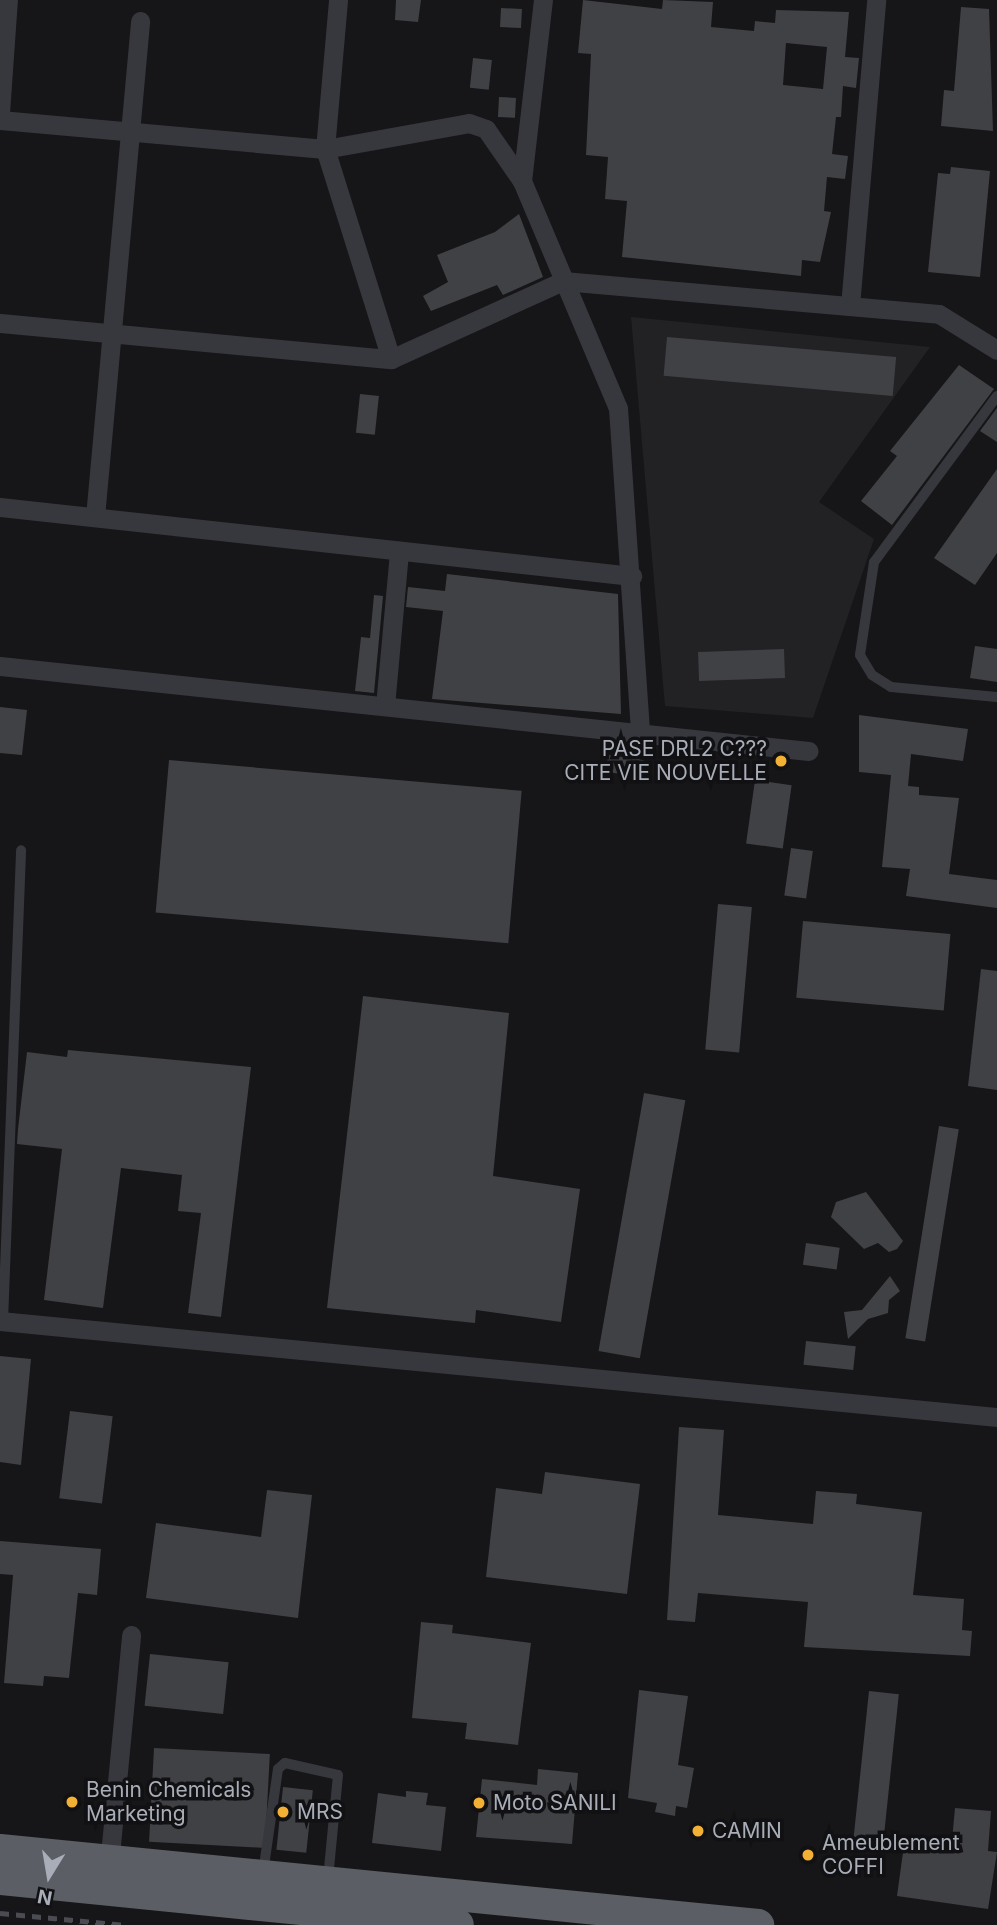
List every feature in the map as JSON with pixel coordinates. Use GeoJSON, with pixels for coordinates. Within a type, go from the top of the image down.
{"type":"FeatureCollection","features":[{"type":"Feature","properties":{"kind":"highway"},"geometry":{"type":"LineString","coordinates":[[0,1850],[109,1865],[758,1925]]}},
{"type":"Feature","properties":{"kind":"highway"},"geometry":{"type":"LineString","coordinates":[[0,1879],[458,1925]]}},
{"type":"Feature","properties":{"kind":"street"},"geometry":{"type":"LineString","coordinates":[[0,113],[8,0]]}},
{"type":"Feature","properties":{"kind":"street"},"geometry":{"type":"LineString","coordinates":[[338,0],[325,149],[391,359]]}},
{"type":"Feature","properties":{"kind":"street"},"geometry":{"type":"LineString","coordinates":[[522,181],[543,0]]}},
{"type":"Feature","properties":{"kind":"street"},"geometry":{"type":"LineString","coordinates":[[850,306],[876,0]]}},
{"type":"Feature","properties":{"kind":"street"},"geometry":{"type":"LineString","coordinates":[[95,517],[139,21]]}},
{"type":"Feature","properties":{"kind":"street"},"geometry":{"type":"LineString","coordinates":[[0,120],[325,149],[469,123],[486,129],[522,181],[618,408],[632,576],[640,734]]}},
{"type":"Feature","properties":{"kind":"street"},"geometry":{"type":"LineString","coordinates":[[0,323],[391,359],[564,281],[939,314],[997,350]]}},
{"type":"Feature","properties":{"kind":"street"},"geometry":{"type":"LineString","coordinates":[[0,507],[632,576]]}},
{"type":"Feature","properties":{"kind":"street"},"geometry":{"type":"LineString","coordinates":[[385,706],[399,551]]}},
{"type":"Feature","properties":{"kind":"street"},"geometry":{"type":"LineString","coordinates":[[0,666],[809,751]]}},
{"type":"Feature","properties":{"kind":"street"},"geometry":{"type":"LineString","coordinates":[[2,1321],[997,1417]]}},
{"type":"Feature","properties":{"kind":"street"},"geometry":{"type":"LineString","coordinates":[[109,1865],[131,1635]]}},
{"type":"Feature","properties":{"kind":"lane"},"geometry":{"type":"LineString","coordinates":[[997,396],[879,551],[867,585],[860,656],[872,675],[891,687],[997,696]]}},
{"type":"Feature","properties":{"kind":"lane"},"geometry":{"type":"LineString","coordinates":[[2,1321],[21,850]]}},
{"type":"Feature","properties":{"kind":"lane"},"geometry":{"type":"LineString","coordinates":[[262,1880],[278,1769],[285,1763],[338,1775],[327,1886]]}},
{"type":"Feature","properties":{"kind":"shaded area"},"geometry":{"type":"Polygon","coordinates":[[[631,317],[930,347],[819,502],[874,539],[813,718],[665,706],[631,317]]]}},
{"type":"Feature","properties":{"kind":"building"},"geometry":{"type":"Polygon","coordinates":[[[396,0],[421,0],[418,22],[395,20],[396,0]]]}},
{"type":"Feature","properties":{"kind":"building"},"geometry":{"type":"Polygon","coordinates":[[[583,0],[662,9],[663,0],[713,2],[711,27],[754,31],[755,21],[775,23],[776,10],[849,12],[845,57],[859,58],[856,88],[843,86],[841,117],[836,117],[832,154],[848,156],[845,179],[827,177],[824,211],[831,212],[820,262],[802,260],[801,276],[622,257],[627,201],[605,199],[608,157],[586,155],[591,54],[578,53],[583,0]],[[786,43],[783,85],[823,89],[827,47],[786,43]]]}},
{"type":"Feature","properties":{"kind":"building"},"geometry":{"type":"Polygon","coordinates":[[[961,7],[989,9],[993,131],[941,126],[944,90],[954,91],[961,7]]]}},
{"type":"Feature","properties":{"kind":"building"},"geometry":{"type":"Polygon","coordinates":[[[501,8],[522,9],[521,28],[500,27],[501,8]]]}},
{"type":"Feature","properties":{"kind":"building"},"geometry":{"type":"Polygon","coordinates":[[[473,58],[492,60],[489,90],[470,88],[473,58]]]}},
{"type":"Feature","properties":{"kind":"building"},"geometry":{"type":"Polygon","coordinates":[[[499,97],[516,98],[515,118],[498,117],[499,97]]]}},
{"type":"Feature","properties":{"kind":"building"},"geometry":{"type":"Polygon","coordinates":[[[951,167],[990,171],[980,277],[928,272],[938,173],[950,174],[951,167]]]}},
{"type":"Feature","properties":{"kind":"building"},"geometry":{"type":"Polygon","coordinates":[[[519,214],[543,277],[503,295],[497,285],[431,311],[423,296],[448,282],[437,255],[495,232],[519,214]]]}},
{"type":"Feature","properties":{"kind":"building"},"geometry":{"type":"Polygon","coordinates":[[[667,337],[896,357],[893,396],[664,376],[667,337]]]}},
{"type":"Feature","properties":{"kind":"building"},"geometry":{"type":"Polygon","coordinates":[[[959,365],[994,389],[892,525],[861,501],[897,456],[890,451],[959,365]]]}},
{"type":"Feature","properties":{"kind":"building"},"geometry":{"type":"Polygon","coordinates":[[[360,394],[379,396],[375,435],[356,433],[360,394]]]}},
{"type":"Feature","properties":{"kind":"building"},"geometry":{"type":"Polygon","coordinates":[[[997,408],[997,442],[980,431],[997,408]]]}},
{"type":"Feature","properties":{"kind":"building"},"geometry":{"type":"Polygon","coordinates":[[[997,469],[997,553],[975,585],[934,558],[997,469]]]}},
{"type":"Feature","properties":{"kind":"building"},"geometry":{"type":"Polygon","coordinates":[[[447,574],[618,594],[621,714],[432,699],[443,611],[406,607],[408,587],[445,591],[447,574]]]}},
{"type":"Feature","properties":{"kind":"building"},"geometry":{"type":"Polygon","coordinates":[[[374,595],[383,596],[374,693],[355,691],[361,637],[370,638],[374,595]]]}},
{"type":"Feature","properties":{"kind":"building"},"geometry":{"type":"Polygon","coordinates":[[[975,646],[997,649],[997,682],[970,678],[975,646]]]}},
{"type":"Feature","properties":{"kind":"building"},"geometry":{"type":"Polygon","coordinates":[[[784,649],[785,678],[699,681],[698,652],[784,649]]]}},
{"type":"Feature","properties":{"kind":"building"},"geometry":{"type":"Polygon","coordinates":[[[0,707],[27,710],[22,755],[0,753],[0,707]]]}},
{"type":"Feature","properties":{"kind":"building"},"geometry":{"type":"Polygon","coordinates":[[[859,715],[968,729],[963,761],[911,754],[908,786],[919,787],[919,795],[959,798],[949,874],[997,880],[997,908],[906,896],[910,869],[882,867],[891,775],[859,772],[859,715]]]}},
{"type":"Feature","properties":{"kind":"building"},"geometry":{"type":"Polygon","coordinates":[[[608,755],[644,760],[641,777],[606,772],[608,755]]]}},
{"type":"Feature","properties":{"kind":"building"},"geometry":{"type":"Polygon","coordinates":[[[169,760],[522,791],[508,943],[156,912],[169,760]]]}},
{"type":"Feature","properties":{"kind":"building"},"geometry":{"type":"Polygon","coordinates":[[[755,780],[792,785],[783,849],[746,843],[755,780]]]}},
{"type":"Feature","properties":{"kind":"building"},"geometry":{"type":"Polygon","coordinates":[[[791,848],[813,851],[806,899],[784,896],[791,848]]]}},
{"type":"Feature","properties":{"kind":"building"},"geometry":{"type":"Polygon","coordinates":[[[718,904],[752,907],[739,1052],[705,1049],[718,904]]]}},
{"type":"Feature","properties":{"kind":"building"},"geometry":{"type":"Polygon","coordinates":[[[803,921],[950,934],[944,1011],[796,998],[803,921]]]}},
{"type":"Feature","properties":{"kind":"building"},"geometry":{"type":"Polygon","coordinates":[[[981,969],[997,971],[997,1090],[968,1086],[981,969]]]}},
{"type":"Feature","properties":{"kind":"building"},"geometry":{"type":"Polygon","coordinates":[[[363,996],[509,1013],[493,1176],[580,1189],[561,1322],[476,1310],[475,1323],[327,1308],[363,996]]]}},
{"type":"Feature","properties":{"kind":"building"},"geometry":{"type":"Polygon","coordinates":[[[68,1050],[251,1067],[221,1317],[188,1313],[201,1213],[178,1211],[182,1175],[121,1168],[103,1308],[44,1300],[62,1149],[17,1144],[18,1129],[27,1052],[67,1057],[68,1050]]]}},
{"type":"Feature","properties":{"kind":"building"},"geometry":{"type":"Polygon","coordinates":[[[644,1093],[685,1100],[640,1358],[599,1351],[644,1093]]]}},
{"type":"Feature","properties":{"kind":"building"},"geometry":{"type":"Polygon","coordinates":[[[939,1126],[959,1129],[925,1341],[905,1338],[939,1126]]]}},
{"type":"Feature","properties":{"kind":"building"},"geometry":{"type":"Polygon","coordinates":[[[866,1192],[903,1241],[897,1249],[889,1252],[878,1243],[864,1249],[831,1217],[836,1202],[866,1192]]]}},
{"type":"Feature","properties":{"kind":"building"},"geometry":{"type":"Polygon","coordinates":[[[806,1243],[840,1248],[837,1270],[803,1265],[806,1243]]]}},
{"type":"Feature","properties":{"kind":"building"},"geometry":{"type":"Polygon","coordinates":[[[890,1276],[900,1291],[889,1300],[888,1313],[868,1319],[848,1339],[844,1312],[862,1310],[890,1276]]]}},
{"type":"Feature","properties":{"kind":"building"},"geometry":{"type":"Polygon","coordinates":[[[806,1341],[856,1346],[853,1370],[803,1365],[806,1341]]]}},
{"type":"Feature","properties":{"kind":"building"},"geometry":{"type":"Polygon","coordinates":[[[0,1356],[31,1359],[21,1465],[0,1462],[0,1356]]]}},
{"type":"Feature","properties":{"kind":"building"},"geometry":{"type":"Polygon","coordinates":[[[70,1411],[113,1416],[102,1504],[59,1498],[70,1411]]]}},
{"type":"Feature","properties":{"kind":"building"},"geometry":{"type":"Polygon","coordinates":[[[679,1427],[724,1430],[718,1515],[813,1524],[816,1491],[857,1494],[856,1504],[922,1512],[913,1595],[964,1599],[962,1630],[972,1631],[970,1656],[804,1647],[808,1602],[698,1593],[695,1622],[667,1620],[679,1427]]]}},
{"type":"Feature","properties":{"kind":"building"},"geometry":{"type":"Polygon","coordinates":[[[545,1472],[640,1484],[627,1594],[486,1577],[496,1488],[542,1494],[545,1472]]]}},
{"type":"Feature","properties":{"kind":"building"},"geometry":{"type":"Polygon","coordinates":[[[267,1490],[312,1495],[298,1618],[146,1598],[156,1523],[261,1537],[267,1490]]]}},
{"type":"Feature","properties":{"kind":"building"},"geometry":{"type":"Polygon","coordinates":[[[0,1541],[101,1549],[97,1595],[78,1593],[69,1678],[44,1676],[43,1686],[4,1683],[13,1575],[0,1574],[0,1541]]]}},
{"type":"Feature","properties":{"kind":"building"},"geometry":{"type":"Polygon","coordinates":[[[421,1622],[453,1625],[452,1633],[531,1643],[518,1745],[465,1739],[467,1723],[412,1718],[421,1622]]]}},
{"type":"Feature","properties":{"kind":"building"},"geometry":{"type":"Polygon","coordinates":[[[150,1654],[229,1662],[223,1714],[145,1706],[150,1654]]]}},
{"type":"Feature","properties":{"kind":"building"},"geometry":{"type":"Polygon","coordinates":[[[639,1690],[688,1696],[678,1765],[694,1768],[687,1808],[676,1806],[675,1816],[655,1812],[657,1803],[628,1798],[639,1690]]]}},
{"type":"Feature","properties":{"kind":"building"},"geometry":{"type":"Polygon","coordinates":[[[869,1691],[899,1694],[883,1841],[854,1838],[869,1691]]]}},
{"type":"Feature","properties":{"kind":"building"},"geometry":{"type":"Polygon","coordinates":[[[154,1748],[270,1754],[265,1848],[149,1842],[154,1748]]]}},
{"type":"Feature","properties":{"kind":"building"},"geometry":{"type":"Polygon","coordinates":[[[538,1769],[578,1773],[572,1844],[476,1837],[482,1779],[537,1785],[538,1769]]]}},
{"type":"Feature","properties":{"kind":"building"},"geometry":{"type":"Polygon","coordinates":[[[283,1787],[313,1790],[306,1853],[276,1850],[283,1787]]]}},
{"type":"Feature","properties":{"kind":"building"},"geometry":{"type":"Polygon","coordinates":[[[406,1791],[428,1793],[426,1805],[446,1807],[441,1851],[372,1843],[378,1793],[406,1797],[406,1791]]]}},
{"type":"Feature","properties":{"kind":"building"},"geometry":{"type":"Polygon","coordinates":[[[955,1808],[991,1811],[988,1851],[997,1852],[988,1909],[897,1896],[904,1845],[951,1851],[955,1808]]]}},
{"type":"Feature","properties":{"kind":"railway"},"geometry":{"type":"LineString","coordinates":[[0,1913],[125,1925]]}},
{"type":"Feature","properties":{"kind":"place","name":"PASE DRL2 C??? CITE VIE NOUVELLE"},"geometry":{"type":"Point","coordinates":[781,761]}},
{"type":"Feature","properties":{"kind":"place","name":"Benin Chemicals Marketing"},"geometry":{"type":"Point","coordinates":[72,1802]}},
{"type":"Feature","properties":{"kind":"place","name":"Moto SANILI"},"geometry":{"type":"Point","coordinates":[479,1803]}},
{"type":"Feature","properties":{"kind":"place","name":"MRS"},"geometry":{"type":"Point","coordinates":[283,1812]}},
{"type":"Feature","properties":{"kind":"place","name":"CAMIN"},"geometry":{"type":"Point","coordinates":[698,1831]}},
{"type":"Feature","properties":{"kind":"place","name":"Ameublement COFFI"},"geometry":{"type":"Point","coordinates":[808,1855]}}]}
